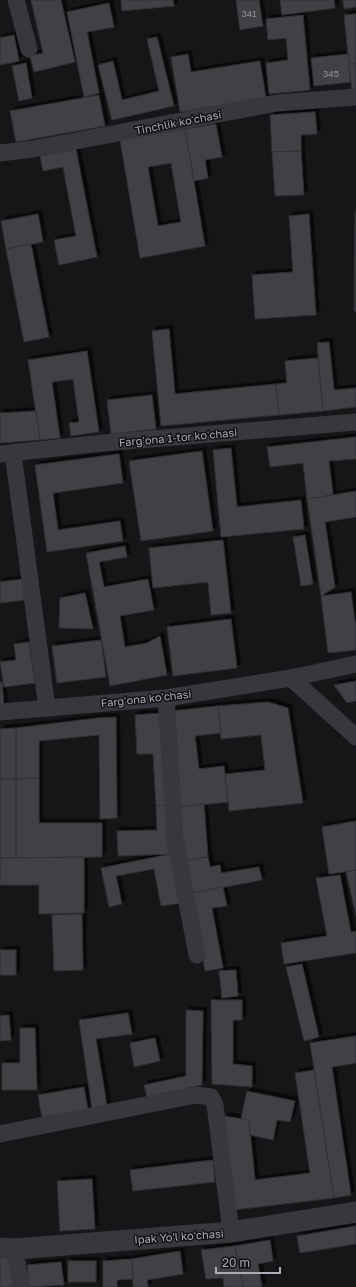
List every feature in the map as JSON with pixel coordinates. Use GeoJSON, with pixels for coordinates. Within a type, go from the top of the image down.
{"type":"FeatureCollection","features":[{"type":"Feature","properties":{"kind":"street"},"geometry":{"type":"LineString","coordinates":[[16,0],[29,49]]}},
{"type":"Feature","properties":{"kind":"street","name":"Tinchlik koʻchasi"},"geometry":{"type":"LineString","coordinates":[[0,153],[33,149],[277,103],[356,98]]}},
{"type":"Feature","properties":{"kind":"street","name":"Fargʻona 1-tor koʻchasi"},"geometry":{"type":"LineString","coordinates":[[6,454],[102,443],[356,422]]}},
{"type":"Feature","properties":{"kind":"street"},"geometry":{"type":"LineString","coordinates":[[6,454],[47,708]]}},
{"type":"Feature","properties":{"kind":"street","name":"Fargʻona koʻchasi"},"geometry":{"type":"LineString","coordinates":[[0,712],[166,698],[291,678],[356,664]]}},
{"type":"Feature","properties":{"kind":"street"},"geometry":{"type":"LineString","coordinates":[[291,678],[356,737]]}},
{"type":"Feature","properties":{"kind":"street"},"geometry":{"type":"LineString","coordinates":[[166,698],[175,839],[197,956]]}},
{"type":"Feature","properties":{"kind":"street"},"geometry":{"type":"LineString","coordinates":[[0,1134],[196,1095],[210,1097],[215,1105],[231,1232]]}},
{"type":"Feature","properties":{"kind":"street","name":"Ipak Yoʻl koʻchasi"},"geometry":{"type":"LineString","coordinates":[[7,1249],[231,1232],[356,1212]]}},
{"type":"Feature","properties":{"kind":"street"},"geometry":{"type":"LineString","coordinates":[[7,1249],[21,1287]]}},
{"type":"Feature","properties":{"kind":"building"},"geometry":{"type":"Polygon","coordinates":[[[31,0],[61,0],[75,62],[34,72],[30,56],[43,53],[31,0]]]}},
{"type":"Feature","properties":{"kind":"building"},"geometry":{"type":"Polygon","coordinates":[[[121,0],[173,0],[174,6],[122,11],[121,0]]]}},
{"type":"Feature","properties":{"kind":"building"},"geometry":{"type":"Polygon","coordinates":[[[236,0],[259,0],[263,26],[240,30],[236,0]]]}},
{"type":"Feature","properties":{"kind":"building"},"geometry":{"type":"Polygon","coordinates":[[[280,0],[334,0],[335,8],[282,15],[280,0]]]}},
{"type":"Feature","properties":{"kind":"building"},"geometry":{"type":"Polygon","coordinates":[[[343,0],[356,0],[356,7],[344,9],[343,0]]]}},
{"type":"Feature","properties":{"kind":"building"},"geometry":{"type":"Polygon","coordinates":[[[109,3],[114,27],[87,32],[99,93],[84,97],[67,12],[109,3]]]}},
{"type":"Feature","properties":{"kind":"building"},"geometry":{"type":"Polygon","coordinates":[[[356,14],[356,64],[349,64],[344,15],[356,14]]]}},
{"type":"Feature","properties":{"kind":"building"},"geometry":{"type":"Polygon","coordinates":[[[303,15],[310,90],[269,94],[266,63],[288,60],[286,38],[268,40],[266,19],[303,15]]]}},
{"type":"Feature","properties":{"kind":"building"},"geometry":{"type":"Polygon","coordinates":[[[14,35],[19,61],[0,65],[0,38],[14,35]]]}},
{"type":"Feature","properties":{"kind":"building"},"geometry":{"type":"Polygon","coordinates":[[[157,37],[174,106],[112,120],[98,65],[113,61],[122,100],[159,91],[147,39],[157,37]]]}},
{"type":"Feature","properties":{"kind":"building"},"geometry":{"type":"Polygon","coordinates":[[[188,54],[191,72],[260,61],[266,98],[180,112],[171,57],[188,54]]]}},
{"type":"Feature","properties":{"kind":"building"},"geometry":{"type":"Polygon","coordinates":[[[348,54],[351,82],[314,86],[311,58],[348,54]]]}},
{"type":"Feature","properties":{"kind":"building"},"geometry":{"type":"Polygon","coordinates":[[[26,63],[32,98],[19,101],[12,66],[26,63]]]}},
{"type":"Feature","properties":{"kind":"building"},"geometry":{"type":"Polygon","coordinates":[[[349,64],[356,64],[356,89],[352,90],[349,64]]]}},
{"type":"Feature","properties":{"kind":"building"},"geometry":{"type":"Polygon","coordinates":[[[99,95],[105,126],[16,142],[10,111],[99,95]]]}},
{"type":"Feature","properties":{"kind":"building"},"geometry":{"type":"Polygon","coordinates":[[[315,112],[317,134],[301,135],[301,151],[272,152],[270,115],[315,112]]]}},
{"type":"Feature","properties":{"kind":"building"},"geometry":{"type":"Polygon","coordinates":[[[216,124],[222,157],[205,160],[208,178],[194,181],[185,129],[216,124]]]}},
{"type":"Feature","properties":{"kind":"building"},"geometry":{"type":"Polygon","coordinates":[[[185,129],[205,246],[140,258],[120,140],[185,129]],[[171,163],[148,167],[158,226],[181,222],[171,163]]]}},
{"type":"Feature","properties":{"kind":"building"},"geometry":{"type":"Polygon","coordinates":[[[76,149],[97,257],[59,265],[54,240],[76,236],[63,167],[43,171],[40,156],[76,149]]]}},
{"type":"Feature","properties":{"kind":"building"},"geometry":{"type":"Polygon","coordinates":[[[301,151],[304,195],[275,196],[272,152],[301,151]]]}},
{"type":"Feature","properties":{"kind":"building"},"geometry":{"type":"Polygon","coordinates":[[[356,211],[356,312],[354,311],[356,211]]]}},
{"type":"Feature","properties":{"kind":"building"},"geometry":{"type":"Polygon","coordinates":[[[38,214],[43,242],[6,249],[1,221],[38,214]]]}},
{"type":"Feature","properties":{"kind":"building"},"geometry":{"type":"Polygon","coordinates":[[[309,214],[316,315],[255,319],[252,275],[293,272],[289,216],[309,214]]]}},
{"type":"Feature","properties":{"kind":"building"},"geometry":{"type":"Polygon","coordinates":[[[31,244],[49,337],[24,342],[6,249],[31,244]]]}},
{"type":"Feature","properties":{"kind":"building"},"geometry":{"type":"Polygon","coordinates":[[[169,329],[175,394],[276,384],[279,415],[161,426],[152,331],[169,329]]]}},
{"type":"Feature","properties":{"kind":"building"},"geometry":{"type":"Polygon","coordinates":[[[329,342],[334,390],[356,388],[356,407],[323,411],[317,343],[329,342]]]}},
{"type":"Feature","properties":{"kind":"building"},"geometry":{"type":"Polygon","coordinates":[[[87,351],[99,432],[71,436],[69,423],[79,422],[73,379],[52,382],[60,438],[40,440],[28,360],[87,351]]]}},
{"type":"Feature","properties":{"kind":"building"},"geometry":{"type":"Polygon","coordinates":[[[318,358],[323,411],[279,415],[276,384],[287,383],[285,361],[318,358]]]}},
{"type":"Feature","properties":{"kind":"building"},"geometry":{"type":"Polygon","coordinates":[[[152,395],[156,429],[111,434],[107,400],[152,395]]]}},
{"type":"Feature","properties":{"kind":"building"},"geometry":{"type":"Polygon","coordinates":[[[36,411],[40,440],[0,443],[0,413],[36,411]]]}},
{"type":"Feature","properties":{"kind":"building"},"geometry":{"type":"Polygon","coordinates":[[[356,437],[356,459],[329,461],[333,495],[307,499],[303,463],[270,467],[267,447],[356,437]]]}},
{"type":"Feature","properties":{"kind":"building"},"geometry":{"type":"Polygon","coordinates":[[[231,448],[237,507],[301,500],[304,529],[221,537],[213,450],[231,448]]]}},
{"type":"Feature","properties":{"kind":"building"},"geometry":{"type":"Polygon","coordinates":[[[202,451],[213,531],[141,541],[129,461],[202,451]]]}},
{"type":"Feature","properties":{"kind":"building"},"geometry":{"type":"Polygon","coordinates":[[[119,454],[123,483],[53,493],[58,530],[120,521],[123,541],[47,552],[35,465],[119,454]]]}},
{"type":"Feature","properties":{"kind":"building"},"geometry":{"type":"Polygon","coordinates":[[[356,491],[356,517],[325,522],[335,587],[321,596],[307,499],[356,491]]]}},
{"type":"Feature","properties":{"kind":"building"},"geometry":{"type":"Polygon","coordinates":[[[305,535],[313,584],[301,586],[293,537],[305,535]]]}},
{"type":"Feature","properties":{"kind":"building"},"geometry":{"type":"Polygon","coordinates":[[[223,540],[231,613],[211,615],[208,582],[153,588],[149,548],[223,540]]]}},
{"type":"Feature","properties":{"kind":"building"},"geometry":{"type":"Polygon","coordinates":[[[125,546],[127,557],[99,562],[104,587],[148,579],[154,610],[120,616],[125,647],[147,643],[160,636],[167,675],[110,686],[86,553],[125,546]]]}},
{"type":"Feature","properties":{"kind":"building"},"geometry":{"type":"Polygon","coordinates":[[[23,579],[26,600],[0,603],[0,582],[23,579]]]}},
{"type":"Feature","properties":{"kind":"building"},"geometry":{"type":"Polygon","coordinates":[[[351,592],[356,622],[356,650],[328,653],[321,596],[351,592]]]}},
{"type":"Feature","properties":{"kind":"building"},"geometry":{"type":"Polygon","coordinates":[[[85,593],[93,629],[59,628],[60,598],[85,593]]]}},
{"type":"Feature","properties":{"kind":"building"},"geometry":{"type":"Polygon","coordinates":[[[231,619],[237,668],[173,676],[167,627],[231,619]]]}},
{"type":"Feature","properties":{"kind":"building"},"geometry":{"type":"Polygon","coordinates":[[[101,640],[106,677],[57,683],[52,646],[101,640]]]}},
{"type":"Feature","properties":{"kind":"building"},"geometry":{"type":"Polygon","coordinates":[[[29,642],[35,683],[4,687],[0,662],[16,660],[14,644],[29,642]]]}},
{"type":"Feature","properties":{"kind":"building"},"geometry":{"type":"Polygon","coordinates":[[[356,681],[356,701],[347,703],[334,685],[356,681]]]}},
{"type":"Feature","properties":{"kind":"building"},"geometry":{"type":"Polygon","coordinates":[[[0,682],[2,682],[4,707],[0,708],[0,682]]]}},
{"type":"Feature","properties":{"kind":"building"},"geometry":{"type":"Polygon","coordinates":[[[268,702],[288,708],[303,803],[229,811],[225,774],[265,770],[261,735],[221,739],[218,706],[268,702]]]}},
{"type":"Feature","properties":{"kind":"building"},"geometry":{"type":"Polygon","coordinates":[[[218,706],[221,733],[195,736],[199,769],[224,766],[228,802],[181,807],[172,711],[218,706]]]}},
{"type":"Feature","properties":{"kind":"building"},"geometry":{"type":"Polygon","coordinates":[[[163,713],[169,805],[156,806],[153,754],[137,754],[135,715],[163,713]]]}},
{"type":"Feature","properties":{"kind":"building"},"geometry":{"type":"Polygon","coordinates":[[[116,717],[117,818],[100,819],[99,735],[39,741],[39,778],[16,779],[16,728],[116,717]]]}},
{"type":"Feature","properties":{"kind":"building"},"geometry":{"type":"Polygon","coordinates":[[[16,728],[16,779],[0,779],[0,729],[16,728]]]}},
{"type":"Feature","properties":{"kind":"building"},"geometry":{"type":"Polygon","coordinates":[[[39,778],[39,823],[102,823],[102,857],[16,858],[16,779],[39,778]]]}},
{"type":"Feature","properties":{"kind":"building"},"geometry":{"type":"Polygon","coordinates":[[[0,779],[16,779],[16,858],[0,858],[0,779]]]}},
{"type":"Feature","properties":{"kind":"building"},"geometry":{"type":"Polygon","coordinates":[[[204,804],[208,857],[182,861],[178,807],[204,804]]]}},
{"type":"Feature","properties":{"kind":"building"},"geometry":{"type":"Polygon","coordinates":[[[169,805],[171,854],[118,856],[117,831],[157,830],[156,806],[169,805]]]}},
{"type":"Feature","properties":{"kind":"building"},"geometry":{"type":"Polygon","coordinates":[[[356,821],[356,870],[329,874],[322,827],[356,821]]]}},
{"type":"Feature","properties":{"kind":"building"},"geometry":{"type":"Polygon","coordinates":[[[171,854],[181,903],[161,906],[154,869],[116,876],[122,904],[109,907],[101,868],[171,854]]]}},
{"type":"Feature","properties":{"kind":"building"},"geometry":{"type":"Polygon","coordinates":[[[84,857],[84,913],[39,914],[39,885],[0,885],[0,858],[84,857]]]}},
{"type":"Feature","properties":{"kind":"building"},"geometry":{"type":"Polygon","coordinates":[[[208,857],[210,867],[220,865],[221,873],[259,867],[262,880],[188,894],[182,861],[208,857]]]}},
{"type":"Feature","properties":{"kind":"building"},"geometry":{"type":"Polygon","coordinates":[[[356,870],[356,916],[346,872],[356,870]]]}},
{"type":"Feature","properties":{"kind":"building"},"geometry":{"type":"Polygon","coordinates":[[[340,875],[351,932],[356,931],[356,953],[284,964],[281,943],[327,936],[316,878],[340,875]]]}},
{"type":"Feature","properties":{"kind":"building"},"geometry":{"type":"Polygon","coordinates":[[[223,887],[227,906],[212,908],[223,968],[205,971],[191,893],[223,887]]]}},
{"type":"Feature","properties":{"kind":"building"},"geometry":{"type":"Polygon","coordinates":[[[82,914],[83,970],[54,971],[52,915],[82,914]]]}},
{"type":"Feature","properties":{"kind":"building"},"geometry":{"type":"Polygon","coordinates":[[[0,950],[16,950],[16,975],[0,975],[0,950]]]}},
{"type":"Feature","properties":{"kind":"building"},"geometry":{"type":"Polygon","coordinates":[[[302,964],[319,1037],[304,1041],[286,967],[302,964]]]}},
{"type":"Feature","properties":{"kind":"building"},"geometry":{"type":"Polygon","coordinates":[[[236,970],[238,996],[222,998],[219,971],[236,970]]]}},
{"type":"Feature","properties":{"kind":"building"},"geometry":{"type":"Polygon","coordinates":[[[211,1000],[242,1000],[242,1020],[233,1020],[233,1064],[252,1066],[252,1087],[212,1084],[211,1000]]]}},
{"type":"Feature","properties":{"kind":"building"},"geometry":{"type":"Polygon","coordinates":[[[186,1010],[203,1011],[202,1085],[147,1097],[144,1085],[186,1076],[186,1010]]]}},
{"type":"Feature","properties":{"kind":"building"},"geometry":{"type":"Polygon","coordinates":[[[128,1013],[132,1034],[96,1039],[107,1106],[92,1109],[79,1020],[128,1013]]]}},
{"type":"Feature","properties":{"kind":"building"},"geometry":{"type":"Polygon","coordinates":[[[9,1015],[11,1040],[0,1041],[0,1016],[9,1015]]]}},
{"type":"Feature","properties":{"kind":"building"},"geometry":{"type":"Polygon","coordinates":[[[20,1028],[35,1028],[37,1090],[2,1090],[2,1063],[20,1063],[20,1028]]]}},
{"type":"Feature","properties":{"kind":"building"},"geometry":{"type":"Polygon","coordinates":[[[356,1036],[356,1063],[332,1067],[351,1195],[334,1198],[310,1043],[356,1036]]]}},
{"type":"Feature","properties":{"kind":"building"},"geometry":{"type":"Polygon","coordinates":[[[155,1038],[160,1061],[134,1067],[130,1043],[155,1038]]]}},
{"type":"Feature","properties":{"kind":"building"},"geometry":{"type":"Polygon","coordinates":[[[314,1070],[334,1198],[234,1210],[224,1116],[249,1120],[255,1180],[310,1173],[295,1073],[314,1070]]]}},
{"type":"Feature","properties":{"kind":"building"},"geometry":{"type":"Polygon","coordinates":[[[84,1087],[88,1110],[42,1118],[38,1095],[84,1087]]]}},
{"type":"Feature","properties":{"kind":"building"},"geometry":{"type":"Polygon","coordinates":[[[247,1091],[295,1101],[290,1122],[277,1120],[273,1140],[250,1135],[249,1120],[241,1119],[247,1091]]]}},
{"type":"Feature","properties":{"kind":"building"},"geometry":{"type":"Polygon","coordinates":[[[213,1160],[215,1182],[133,1191],[130,1170],[213,1160]]]}},
{"type":"Feature","properties":{"kind":"building"},"geometry":{"type":"Polygon","coordinates":[[[92,1179],[95,1229],[60,1231],[57,1181],[92,1179]]]}},
{"type":"Feature","properties":{"kind":"building"},"geometry":{"type":"Polygon","coordinates":[[[356,1226],[356,1244],[300,1253],[297,1236],[356,1226]]]}},
{"type":"Feature","properties":{"kind":"building"},"geometry":{"type":"Polygon","coordinates":[[[270,1240],[273,1261],[258,1264],[262,1287],[243,1287],[235,1246],[270,1240]]]}},
{"type":"Feature","properties":{"kind":"building"},"geometry":{"type":"Polygon","coordinates":[[[235,1246],[243,1287],[224,1287],[223,1278],[206,1279],[201,1250],[235,1246]]]}},
{"type":"Feature","properties":{"kind":"building"},"geometry":{"type":"Polygon","coordinates":[[[180,1251],[183,1274],[147,1280],[148,1287],[133,1287],[132,1259],[180,1251]]]}},
{"type":"Feature","properties":{"kind":"building"},"geometry":{"type":"Polygon","coordinates":[[[0,1257],[12,1258],[14,1287],[0,1287],[0,1257]]]}},
{"type":"Feature","properties":{"kind":"building"},"geometry":{"type":"Polygon","coordinates":[[[132,1259],[133,1279],[117,1280],[117,1287],[103,1287],[103,1261],[132,1259]]]}},
{"type":"Feature","properties":{"kind":"building"},"geometry":{"type":"Polygon","coordinates":[[[68,1261],[96,1261],[96,1282],[68,1282],[68,1261]]]}},
{"type":"Feature","properties":{"kind":"building"},"geometry":{"type":"Polygon","coordinates":[[[61,1262],[64,1285],[29,1287],[27,1265],[61,1262]]]}}]}
